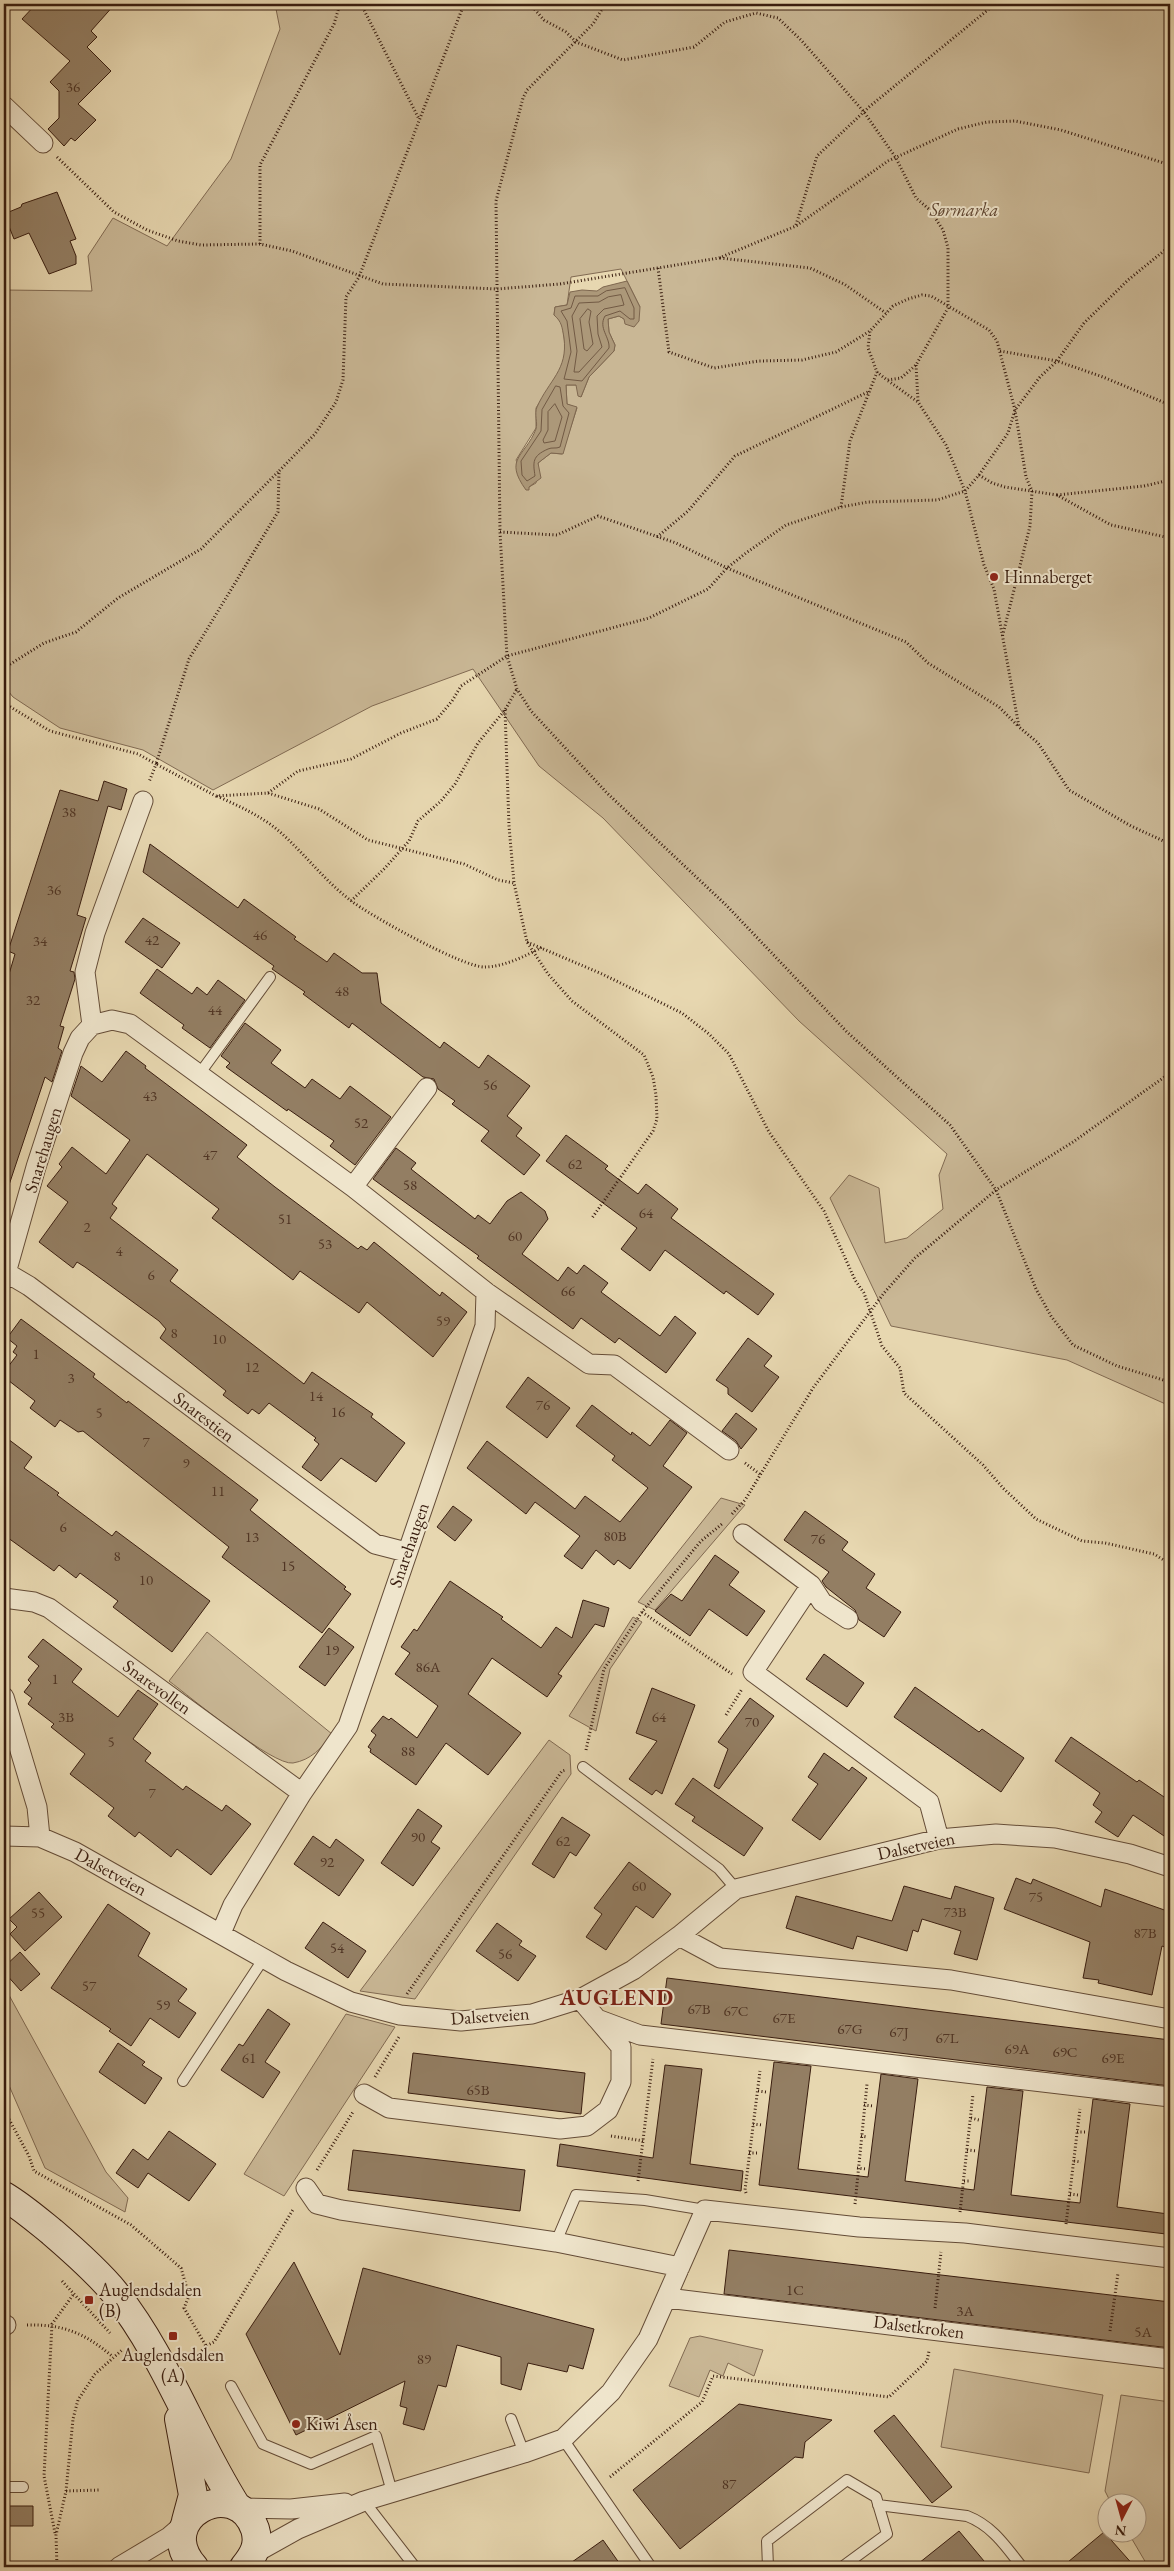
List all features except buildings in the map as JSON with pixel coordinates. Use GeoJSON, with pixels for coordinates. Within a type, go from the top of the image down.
{"type":"FeatureCollection","features":[{"type":"Feature","properties":{"kind":"main road"},"geometry":{"type":"LineString","coordinates":[[4,2196],[18,2204],[64,2242],[114,2292],[151,2347],[222,2484],[238,2507],[251,2520],[257,2536],[251,2561]]}},
{"type":"Feature","properties":{"kind":"main road"},"geometry":{"type":"LineString","coordinates":[[173,2388],[193,2495],[181,2541],[185,2558],[194,2567]]}},
{"type":"Feature","properties":{"kind":"main road"},"geometry":{"type":"LineString","coordinates":[[185,2523],[199,2508],[218,2502],[238,2507]]}},
{"type":"Feature","properties":{"kind":"street"},"geometry":{"type":"LineString","coordinates":[[4,106],[42,142]]}},
{"type":"Feature","properties":{"kind":"street"},"geometry":{"type":"LineString","coordinates":[[143,800],[95,933],[85,972],[92,1025],[112,1020],[130,1024],[200,1073],[353,1187],[486,1292],[589,1364],[614,1365],[729,1450]]}},
{"type":"Feature","properties":{"kind":"street","name":"Snarehaugen"},"geometry":{"type":"LineString","coordinates":[[5,1276],[36,1166],[73,1053],[80,1038],[92,1025]]}},
{"type":"Feature","properties":{"kind":"street"},"geometry":{"type":"LineString","coordinates":[[353,1187],[427,1088]]}},
{"type":"Feature","properties":{"kind":"street","name":"Snarestien"},"geometry":{"type":"LineString","coordinates":[[5,1276],[29,1286],[375,1544],[406,1552]]}},
{"type":"Feature","properties":{"kind":"street","name":"Snarehaugen"},"geometry":{"type":"LineString","coordinates":[[221,1933],[233,1905],[302,1793],[348,1726],[406,1552],[485,1326],[486,1292]]}},
{"type":"Feature","properties":{"kind":"street"},"geometry":{"type":"LineString","coordinates":[[743,1534],[811,1585],[822,1602],[848,1619]]}},
{"type":"Feature","properties":{"kind":"street"},"geometry":{"type":"LineString","coordinates":[[811,1585],[752,1672],[929,1802],[939,1838]]}},
{"type":"Feature","properties":{"kind":"street","name":"Snarevollen"},"geometry":{"type":"LineString","coordinates":[[4,1598],[34,1602],[49,1608],[302,1793]]}},
{"type":"Feature","properties":{"kind":"street"},"geometry":{"type":"LineString","coordinates":[[4,1698],[37,1807],[40,1837]]}},
{"type":"Feature","properties":{"kind":"street","name":"Dalsetveien"},"geometry":{"type":"LineString","coordinates":[[4,1836],[40,1837],[75,1852],[264,1958],[351,2002],[408,2016],[461,2022],[532,2014],[580,1999],[633,1970],[679,1936],[736,1889],[939,1838],[996,1834],[1055,1838],[1130,1854],[1170,1867]]}},
{"type":"Feature","properties":{"kind":"street"},"geometry":{"type":"LineString","coordinates":[[679,1936],[720,1958],[951,1980],[1170,2019]]}},
{"type":"Feature","properties":{"kind":"street"},"geometry":{"type":"LineString","coordinates":[[364,2094],[389,2108],[560,2129],[587,2126],[608,2110],[621,2082],[621,2047],[580,1999]]}},
{"type":"Feature","properties":{"kind":"street"},"geometry":{"type":"LineString","coordinates":[[597,2019],[640,2035],[1170,2097]]}},
{"type":"Feature","properties":{"kind":"street"},"geometry":{"type":"LineString","coordinates":[[306,2188],[317,2204],[341,2210],[556,2242],[680,2267]]}},
{"type":"Feature","properties":{"kind":"street"},"geometry":{"type":"LineString","coordinates":[[251,2561],[298,2529],[364,2501],[524,2453],[563,2439],[611,2392],[648,2339],[704,2210],[859,2226],[965,2233],[1170,2258]]}},
{"type":"Feature","properties":{"kind":"street","name":"Dalsetkroken"},"geometry":{"type":"LineString","coordinates":[[667,2298],[1170,2359]]}},
{"type":"Feature","properties":{"kind":"street"},"geometry":{"type":"LineString","coordinates":[[238,2507],[292,2509],[364,2501]]}},
{"type":"Feature","properties":{"kind":"street"},"geometry":{"type":"LineString","coordinates":[[119,2567],[169,2537],[185,2523]]}},
{"type":"Feature","properties":{"kind":"lane"},"geometry":{"type":"LineString","coordinates":[[200,1073],[270,977]]}},
{"type":"Feature","properties":{"kind":"lane"},"geometry":{"type":"LineString","coordinates":[[583,1766],[719,1869],[736,1889]]}},
{"type":"Feature","properties":{"kind":"lane"},"geometry":{"type":"LineString","coordinates":[[183,2081],[264,1958]]}},
{"type":"Feature","properties":{"kind":"lane"},"geometry":{"type":"LineString","coordinates":[[556,2242],[576,2195],[645,2200],[704,2210]]}},
{"type":"Feature","properties":{"kind":"lane"},"geometry":{"type":"LineString","coordinates":[[231,2386],[263,2444],[311,2464],[376,2436],[392,2492]]}},
{"type":"Feature","properties":{"kind":"lane"},"geometry":{"type":"LineString","coordinates":[[512,2419],[524,2453]]}},
{"type":"Feature","properties":{"kind":"lane"},"geometry":{"type":"LineString","coordinates":[[563,2439],[651,2567]]}},
{"type":"Feature","properties":{"kind":"lane"},"geometry":{"type":"LineString","coordinates":[[768,2567],[768,2541],[847,2480],[876,2497],[887,2534],[842,2567]]}},
{"type":"Feature","properties":{"kind":"lane"},"geometry":{"type":"LineString","coordinates":[[4,2487],[23,2487]]}},
{"type":"Feature","properties":{"kind":"lane"},"geometry":{"type":"LineString","coordinates":[[364,2501],[415,2567]]}},
{"type":"Feature","properties":{"kind":"lane"},"geometry":{"type":"LineString","coordinates":[[878,2505],[967,2516],[981,2522],[998,2537],[1022,2567]]}},
{"type":"Feature","properties":{"kind":"path"},"geometry":{"type":"LineString","coordinates":[[260,244],[260,165],[334,24],[340,4]]}},
{"type":"Feature","properties":{"kind":"path"},"geometry":{"type":"LineString","coordinates":[[361,4],[419,119]]}},
{"type":"Feature","properties":{"kind":"path"},"geometry":{"type":"LineString","coordinates":[[4,668],[44,643],[76,632],[118,598],[201,549],[315,434],[336,402],[344,380],[346,297],[359,277],[464,4]]}},
{"type":"Feature","properties":{"kind":"path"},"geometry":{"type":"LineString","coordinates":[[530,4],[544,20],[566,32],[576,42],[623,60],[694,46],[725,22],[756,13],[778,18],[801,40],[864,112],[896,158],[916,198],[930,210],[943,230],[948,248],[948,308],[916,365],[901,378],[887,380]]}},
{"type":"Feature","properties":{"kind":"path"},"geometry":{"type":"LineString","coordinates":[[606,4],[593,24],[533,83],[523,98],[496,201],[500,532],[507,656],[517,689],[531,712],[607,793],[726,905],[847,1032],[950,1125],[996,1190],[1036,1289],[1050,1316],[1073,1346],[1117,1366],[1170,1382]]}},
{"type":"Feature","properties":{"kind":"path"},"geometry":{"type":"LineString","coordinates":[[796,226],[817,156],[864,112],[995,4]]}},
{"type":"Feature","properties":{"kind":"path"},"geometry":{"type":"LineString","coordinates":[[42,142],[114,212],[147,230],[178,241],[201,245],[260,244],[292,251],[359,277],[383,284],[497,289],[560,284],[719,258],[796,226],[896,158],[958,129],[987,122],[1015,121],[1061,130],[1170,165]]}},
{"type":"Feature","properties":{"kind":"path"},"geometry":{"type":"LineString","coordinates":[[268,793],[298,771],[351,759],[401,733],[437,720],[452,702],[461,686],[507,656],[649,618],[708,589],[727,568],[786,526],[841,507],[868,502],[937,500],[965,491],[980,475],[1008,433],[1015,410],[1040,377],[1057,361],[1084,323],[1128,280],[1170,246]]}},
{"type":"Feature","properties":{"kind":"path"},"geometry":{"type":"LineString","coordinates":[[719,258],[810,268],[844,284],[886,313]]}},
{"type":"Feature","properties":{"kind":"path"},"geometry":{"type":"LineString","coordinates":[[658,268],[669,352],[714,368],[759,362],[802,360],[836,352],[870,331],[886,313],[901,303],[922,295],[931,296],[948,308],[962,313],[989,330],[997,341],[1000,351],[1015,410],[1026,477],[1032,490],[1030,526],[1002,639]]}},
{"type":"Feature","properties":{"kind":"path"},"geometry":{"type":"LineString","coordinates":[[870,331],[868,348],[877,372],[918,402],[946,445],[965,491],[984,565],[994,589],[1019,727]]}},
{"type":"Feature","properties":{"kind":"path"},"geometry":{"type":"LineString","coordinates":[[1000,351],[1057,361],[1103,377],[1170,405]]}},
{"type":"Feature","properties":{"kind":"path"},"geometry":{"type":"LineString","coordinates":[[916,365],[915,382],[918,402]]}},
{"type":"Feature","properties":{"kind":"path"},"geometry":{"type":"LineString","coordinates":[[841,507],[850,440],[877,372]]}},
{"type":"Feature","properties":{"kind":"path"},"geometry":{"type":"LineString","coordinates":[[656,537],[688,511],[725,465],[735,456],[870,391]]}},
{"type":"Feature","properties":{"kind":"path"},"geometry":{"type":"LineString","coordinates":[[143,800],[189,659],[278,512],[279,471]]}},
{"type":"Feature","properties":{"kind":"path"},"geometry":{"type":"LineString","coordinates":[[980,475],[992,484],[1056,495],[1111,525],[1170,538]]}},
{"type":"Feature","properties":{"kind":"path"},"geometry":{"type":"LineString","coordinates":[[1056,495],[1144,486],[1170,480]]}},
{"type":"Feature","properties":{"kind":"path"},"geometry":{"type":"LineString","coordinates":[[500,532],[557,535],[598,516],[676,544],[727,568],[906,642],[928,663],[999,707],[1038,743],[1069,790],[1131,826],[1170,844]]}},
{"type":"Feature","properties":{"kind":"path"},"geometry":{"type":"LineString","coordinates":[[351,901],[400,850],[408,840],[418,821],[442,801],[455,784],[478,743],[505,710],[517,689]]}},
{"type":"Feature","properties":{"kind":"path"},"geometry":{"type":"LineString","coordinates":[[4,702],[50,731],[138,754],[254,814],[280,832],[311,865],[351,901],[443,952],[471,965],[484,968],[497,966],[542,947]]}},
{"type":"Feature","properties":{"kind":"path"},"geometry":{"type":"LineString","coordinates":[[505,710],[509,826],[514,883],[527,942],[548,974],[572,1001],[644,1055],[653,1077],[657,1119],[653,1131],[592,1218]]}},
{"type":"Feature","properties":{"kind":"path"},"geometry":{"type":"LineString","coordinates":[[216,796],[268,793],[319,809],[368,840],[400,850],[464,864],[498,880],[514,883]]}},
{"type":"Feature","properties":{"kind":"path"},"geometry":{"type":"LineString","coordinates":[[527,942],[542,947],[682,1013],[709,1034],[729,1054],[769,1132],[824,1212],[854,1280],[864,1293],[882,1346],[900,1368],[904,1393],[983,1465],[1003,1488],[1036,1518],[1082,1540],[1154,1554],[1170,1564]]}},
{"type":"Feature","properties":{"kind":"path"},"geometry":{"type":"LineString","coordinates":[[732,1515],[745,1500],[813,1388],[870,1312],[915,1258],[996,1190],[1073,1142],[1170,1073]]}},
{"type":"Feature","properties":{"kind":"path"},"geometry":{"type":"LineString","coordinates":[[408,2016],[405,1998],[562,1770],[583,1766],[604,1669],[642,1612],[701,1541],[725,1522]]}},
{"type":"Feature","properties":{"kind":"path"},"geometry":{"type":"LineString","coordinates":[[642,1612],[735,1676],[752,1672]]}},
{"type":"Feature","properties":{"kind":"path"},"geometry":{"type":"LineString","coordinates":[[726,1715],[752,1672]]}},
{"type":"Feature","properties":{"kind":"path"},"geometry":{"type":"LineString","coordinates":[[638,2181],[656,2036]]}},
{"type":"Feature","properties":{"kind":"path"},"geometry":{"type":"LineString","coordinates":[[745,2190],[763,2049]]}},
{"type":"Feature","properties":{"kind":"path"},"geometry":{"type":"LineString","coordinates":[[854,2200],[869,2061]]}},
{"type":"Feature","properties":{"kind":"path"},"geometry":{"type":"LineString","coordinates":[[960,2216],[975,2074]]}},
{"type":"Feature","properties":{"kind":"path"},"geometry":{"type":"LineString","coordinates":[[1066,2231],[1082,2087]]}},
{"type":"Feature","properties":{"kind":"path"},"geometry":{"type":"LineString","coordinates":[[758,2091],[766,2092]]}},
{"type":"Feature","properties":{"kind":"path"},"geometry":{"type":"LineString","coordinates":[[864,2106],[873,2106]]}},
{"type":"Feature","properties":{"kind":"path"},"geometry":{"type":"LineString","coordinates":[[4,2110],[29,2156],[34,2171],[131,2225],[181,2268],[189,2296],[184,2308],[206,2346]]}},
{"type":"Feature","properties":{"kind":"path"},"geometry":{"type":"LineString","coordinates":[[971,2118],[979,2120]]}},
{"type":"Feature","properties":{"kind":"path"},"geometry":{"type":"LineString","coordinates":[[753,2124],[762,2125]]}},
{"type":"Feature","properties":{"kind":"path"},"geometry":{"type":"LineString","coordinates":[[1077,2132],[1085,2132]]}},
{"type":"Feature","properties":{"kind":"path"},"geometry":{"type":"LineString","coordinates":[[861,2136],[867,2137]]}},
{"type":"Feature","properties":{"kind":"path"},"geometry":{"type":"LineString","coordinates":[[967,2150],[976,2151]]}},
{"type":"Feature","properties":{"kind":"path"},"geometry":{"type":"LineString","coordinates":[[749,2152],[758,2154]]}},
{"type":"Feature","properties":{"kind":"path"},"geometry":{"type":"LineString","coordinates":[[1074,2161],[1082,2162]]}},
{"type":"Feature","properties":{"kind":"path"},"geometry":{"type":"LineString","coordinates":[[857,2168],[866,2169]]}},
{"type":"Feature","properties":{"kind":"path"},"geometry":{"type":"LineString","coordinates":[[964,2181],[969,2182]]}},
{"type":"Feature","properties":{"kind":"path"},"geometry":{"type":"LineString","coordinates":[[1070,2194],[1078,2195]]}},
{"type":"Feature","properties":{"kind":"path"},"geometry":{"type":"LineString","coordinates":[[1108,2351],[1120,2252]]}},
{"type":"Feature","properties":{"kind":"path"},"geometry":{"type":"LineString","coordinates":[[596,2489],[702,2402],[713,2376],[888,2397],[927,2362],[939,2280]]}},
{"type":"Feature","properties":{"kind":"path"},"geometry":{"type":"LineString","coordinates":[[62,2281],[112,2336]]}},
{"type":"Feature","properties":{"kind":"path"},"geometry":{"type":"LineString","coordinates":[[57,2567],[56,2535],[44,2476],[52,2324],[73,2295]]}},
{"type":"Feature","properties":{"kind":"path"},"geometry":{"type":"LineString","coordinates":[[52,2324],[86,2337],[113,2357]]}},
{"type":"Feature","properties":{"kind":"path"},"geometry":{"type":"LineString","coordinates":[[56,2535],[66,2491],[73,2419],[78,2400],[95,2374],[124,2348],[118,2342]]}},
{"type":"Feature","properties":{"kind":"path"},"geometry":{"type":"LineString","coordinates":[[66,2491],[100,2490]]}},
{"type":"Feature","properties":{"kind":"green space","name":"Sørmarka"},"geometry":{"type":"Polygon","coordinates":[[[275,4],[1170,4],[1170,1406],[1067,1360],[891,1326],[830,1198],[849,1175],[879,1188],[885,1243],[907,1238],[943,1209],[939,1175],[947,1154],[799,1021],[603,818],[539,766],[473,669],[372,706],[213,790],[143,750],[60,728],[13,697],[4,686],[4,290],[92,291],[88,256],[113,218],[167,246],[231,159],[280,29],[275,4]],[[621,269],[571,277],[567,305],[555,307],[554,315],[562,322],[566,352],[560,370],[536,408],[536,428],[516,460],[529,487],[536,483],[538,463],[551,453],[562,454],[577,408],[567,404],[566,385],[577,385],[581,397],[589,377],[614,351],[615,345],[609,332],[608,319],[619,316],[624,319],[640,307],[621,269]]]}},
{"type":"Feature","properties":{"kind":"green space"},"geometry":{"type":"Polygon","coordinates":[[[721,1498],[745,1505],[655,1610],[638,1602],[721,1498]]]}},
{"type":"Feature","properties":{"kind":"green space"},"geometry":{"type":"Polygon","coordinates":[[[633,1617],[642,1622],[610,1669],[596,1731],[569,1716],[633,1617]]]}},
{"type":"Feature","properties":{"kind":"green space"},"geometry":{"type":"Polygon","coordinates":[[[207,1632],[332,1734],[320,1749],[311,1756],[293,1763],[283,1761],[250,1742],[169,1681],[207,1632]]]}},
{"type":"Feature","properties":{"kind":"green space"},"geometry":{"type":"Polygon","coordinates":[[[549,1740],[570,1755],[571,1774],[415,1999],[360,1991],[549,1740]]]}},
{"type":"Feature","properties":{"kind":"green space"},"geometry":{"type":"Polygon","coordinates":[[[4,1986],[106,2172],[128,2198],[125,2212],[45,2168],[4,2074],[4,1986]]]}},
{"type":"Feature","properties":{"kind":"green space"},"geometry":{"type":"Polygon","coordinates":[[[346,2014],[395,2027],[284,2196],[244,2174],[346,2014]]]}},
{"type":"Feature","properties":{"kind":"green space"},"geometry":{"type":"Polygon","coordinates":[[[700,2336],[763,2350],[754,2376],[728,2363],[723,2376],[710,2370],[699,2397],[669,2386],[690,2338],[700,2336]]]}},
{"type":"Feature","properties":{"kind":"green space"},"geometry":{"type":"Polygon","coordinates":[[[954,2369],[1103,2395],[1089,2473],[941,2447],[954,2369]]]}},
{"type":"Feature","properties":{"kind":"green space"},"geometry":{"type":"Polygon","coordinates":[[[1121,2395],[1170,2402],[1170,2567],[1143,2567],[1146,2563],[1135,2544],[1146,2544],[1146,2494],[1106,2494],[1105,2491],[1121,2395]]]}},
{"type":"Feature","properties":{"kind":"water"},"geometry":{"type":"Polygon","coordinates":[[[627,281],[640,307],[639,321],[634,327],[625,324],[624,319],[619,316],[608,319],[609,332],[615,345],[614,351],[589,377],[581,397],[578,396],[576,385],[566,385],[567,404],[577,407],[563,454],[551,453],[538,463],[541,478],[529,487],[529,490],[526,490],[519,479],[516,464],[536,429],[537,407],[560,367],[563,358],[564,338],[560,322],[554,315],[555,307],[567,305],[570,292],[582,290],[597,291],[603,287],[627,281]]]}},
{"type":"Feature","properties":{"kind":"place","name":"Hinnaberget"},"geometry":{"type":"Point","coordinates":[994,577]}},
{"type":"Feature","properties":{"kind":"place","name":"Auglendsdalen (B)"},"geometry":{"type":"Point","coordinates":[89,2300]}},
{"type":"Feature","properties":{"kind":"place","name":"Auglendsdalen (A)"},"geometry":{"type":"Point","coordinates":[173,2336]}},
{"type":"Feature","properties":{"kind":"place","name":"Kiwi Åsen"},"geometry":{"type":"Point","coordinates":[296,2424]}},
{"type":"Feature","properties":{"kind":"district","name":"AUGLEND"},"geometry":{"type":"Point","coordinates":[617,1997]}}]}
